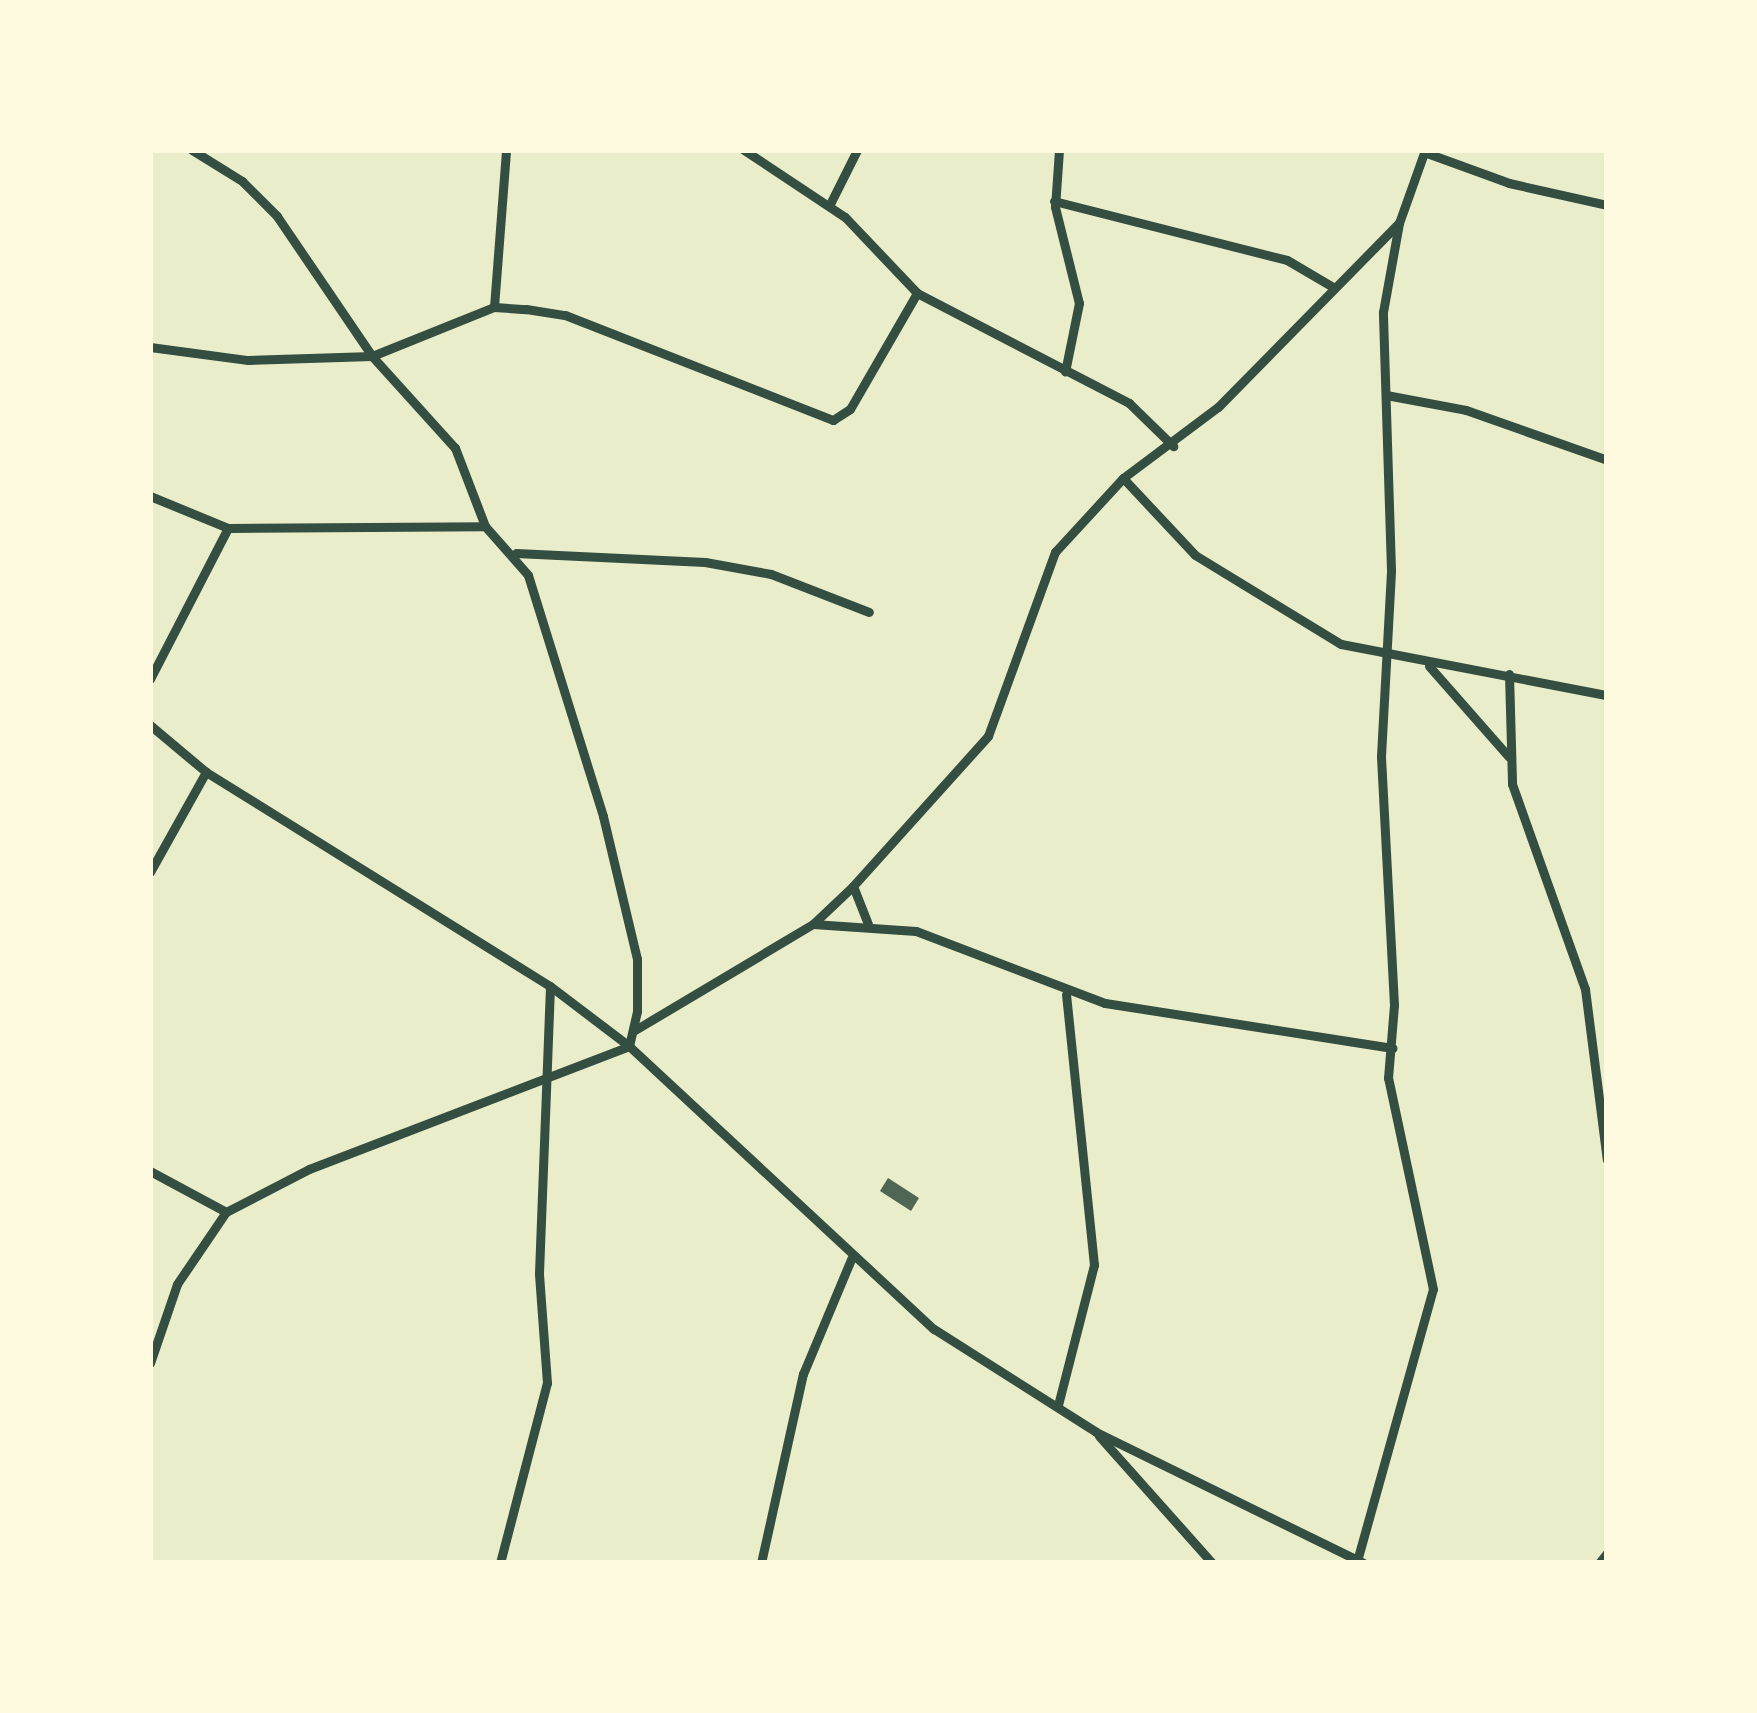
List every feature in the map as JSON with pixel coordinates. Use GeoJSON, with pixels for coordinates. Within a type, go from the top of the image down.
{"type":"FeatureCollection","features":[{"type":"Feature","properties":{"kind":"street"},"geometry":{"type":"LineString","coordinates":[[150,1363],[177,1284],[226,1212],[309,1169],[629,1046],[635,1030],[637,959],[603,816],[565,710],[550,628],[516,553],[485,526],[454,448],[372,356],[278,216],[242,181],[192,150]]}},
{"type":"Feature","properties":{"kind":"street"},"geometry":{"type":"LineString","coordinates":[[494,307],[506,150]]}},
{"type":"Feature","properties":{"kind":"street"},"geometry":{"type":"LineString","coordinates":[[744,150],[830,206],[916,293],[1129,403],[1173,446]]}},
{"type":"Feature","properties":{"kind":"street"},"geometry":{"type":"LineString","coordinates":[[830,206],[857,150]]}},
{"type":"Feature","properties":{"kind":"street"},"geometry":{"type":"LineString","coordinates":[[1059,150],[1054,201],[1079,304],[1065,372]]}},
{"type":"Feature","properties":{"kind":"street"},"geometry":{"type":"LineString","coordinates":[[150,724],[206,772],[550,986],[629,1046],[851,1258],[934,1329],[1096,1432],[1359,1562],[1433,1289],[1394,1134],[1381,756],[1389,659],[1383,312],[1399,223],[1424,151],[1509,183],[1607,205]]}},
{"type":"Feature","properties":{"kind":"street"},"geometry":{"type":"LineString","coordinates":[[1054,201],[1287,260],[1333,286]]}},
{"type":"Feature","properties":{"kind":"street"},"geometry":{"type":"LineString","coordinates":[[635,1030],[813,924],[853,886],[988,736],[1055,552],[1124,478],[1173,446],[1399,223]]}},
{"type":"Feature","properties":{"kind":"street"},"geometry":{"type":"LineString","coordinates":[[150,347],[248,360],[372,356],[494,307],[566,315],[833,420],[850,409],[916,293]]}},
{"type":"Feature","properties":{"kind":"street"},"geometry":{"type":"LineString","coordinates":[[1386,395],[1466,410],[1607,460]]}},
{"type":"Feature","properties":{"kind":"street"},"geometry":{"type":"LineString","coordinates":[[1124,478],[1221,573],[1341,644],[1389,659],[1509,674],[1607,695]]}},
{"type":"Feature","properties":{"kind":"street"},"geometry":{"type":"LineString","coordinates":[[150,496],[228,528],[485,526]]}},
{"type":"Feature","properties":{"kind":"street"},"geometry":{"type":"LineString","coordinates":[[150,680],[228,528]]}},
{"type":"Feature","properties":{"kind":"street"},"geometry":{"type":"LineString","coordinates":[[516,553],[705,562],[771,574],[869,612]]}},
{"type":"Feature","properties":{"kind":"street"},"geometry":{"type":"LineString","coordinates":[[1428,665],[1509,757]]}},
{"type":"Feature","properties":{"kind":"street"},"geometry":{"type":"LineString","coordinates":[[1509,674],[1509,757],[1526,831],[1585,989],[1607,1160]]}},
{"type":"Feature","properties":{"kind":"street"},"geometry":{"type":"LineString","coordinates":[[150,872],[206,772]]}},
{"type":"Feature","properties":{"kind":"street"},"geometry":{"type":"LineString","coordinates":[[853,886],[868,924]]}},
{"type":"Feature","properties":{"kind":"street"},"geometry":{"type":"LineString","coordinates":[[813,924],[868,924],[948,940],[1066,994],[1186,1020],[1392,1048]]}},
{"type":"Feature","properties":{"kind":"street"},"geometry":{"type":"LineString","coordinates":[[500,1563],[548,1383],[539,1273],[550,986]]}},
{"type":"Feature","properties":{"kind":"street"},"geometry":{"type":"LineString","coordinates":[[1058,1405],[1094,1265],[1069,1082],[1066,994]]}},
{"type":"Feature","properties":{"kind":"street"},"geometry":{"type":"LineString","coordinates":[[150,1171],[226,1212]]}},
{"type":"Feature","properties":{"kind":"street"},"geometry":{"type":"LineString","coordinates":[[761,1563],[803,1374],[851,1258]]}},
{"type":"Feature","properties":{"kind":"street"},"geometry":{"type":"LineString","coordinates":[[1096,1432],[1212,1563]]}},
{"type":"Feature","properties":{"kind":"street"},"geometry":{"type":"LineString","coordinates":[[1599,1563],[1607,1552]]}},
{"type":"Feature","properties":{"kind":"building"},"geometry":{"type":"Polygon","coordinates":[[[888,1178],[919,1198],[911,1211],[880,1191],[888,1178]]]}}]}
